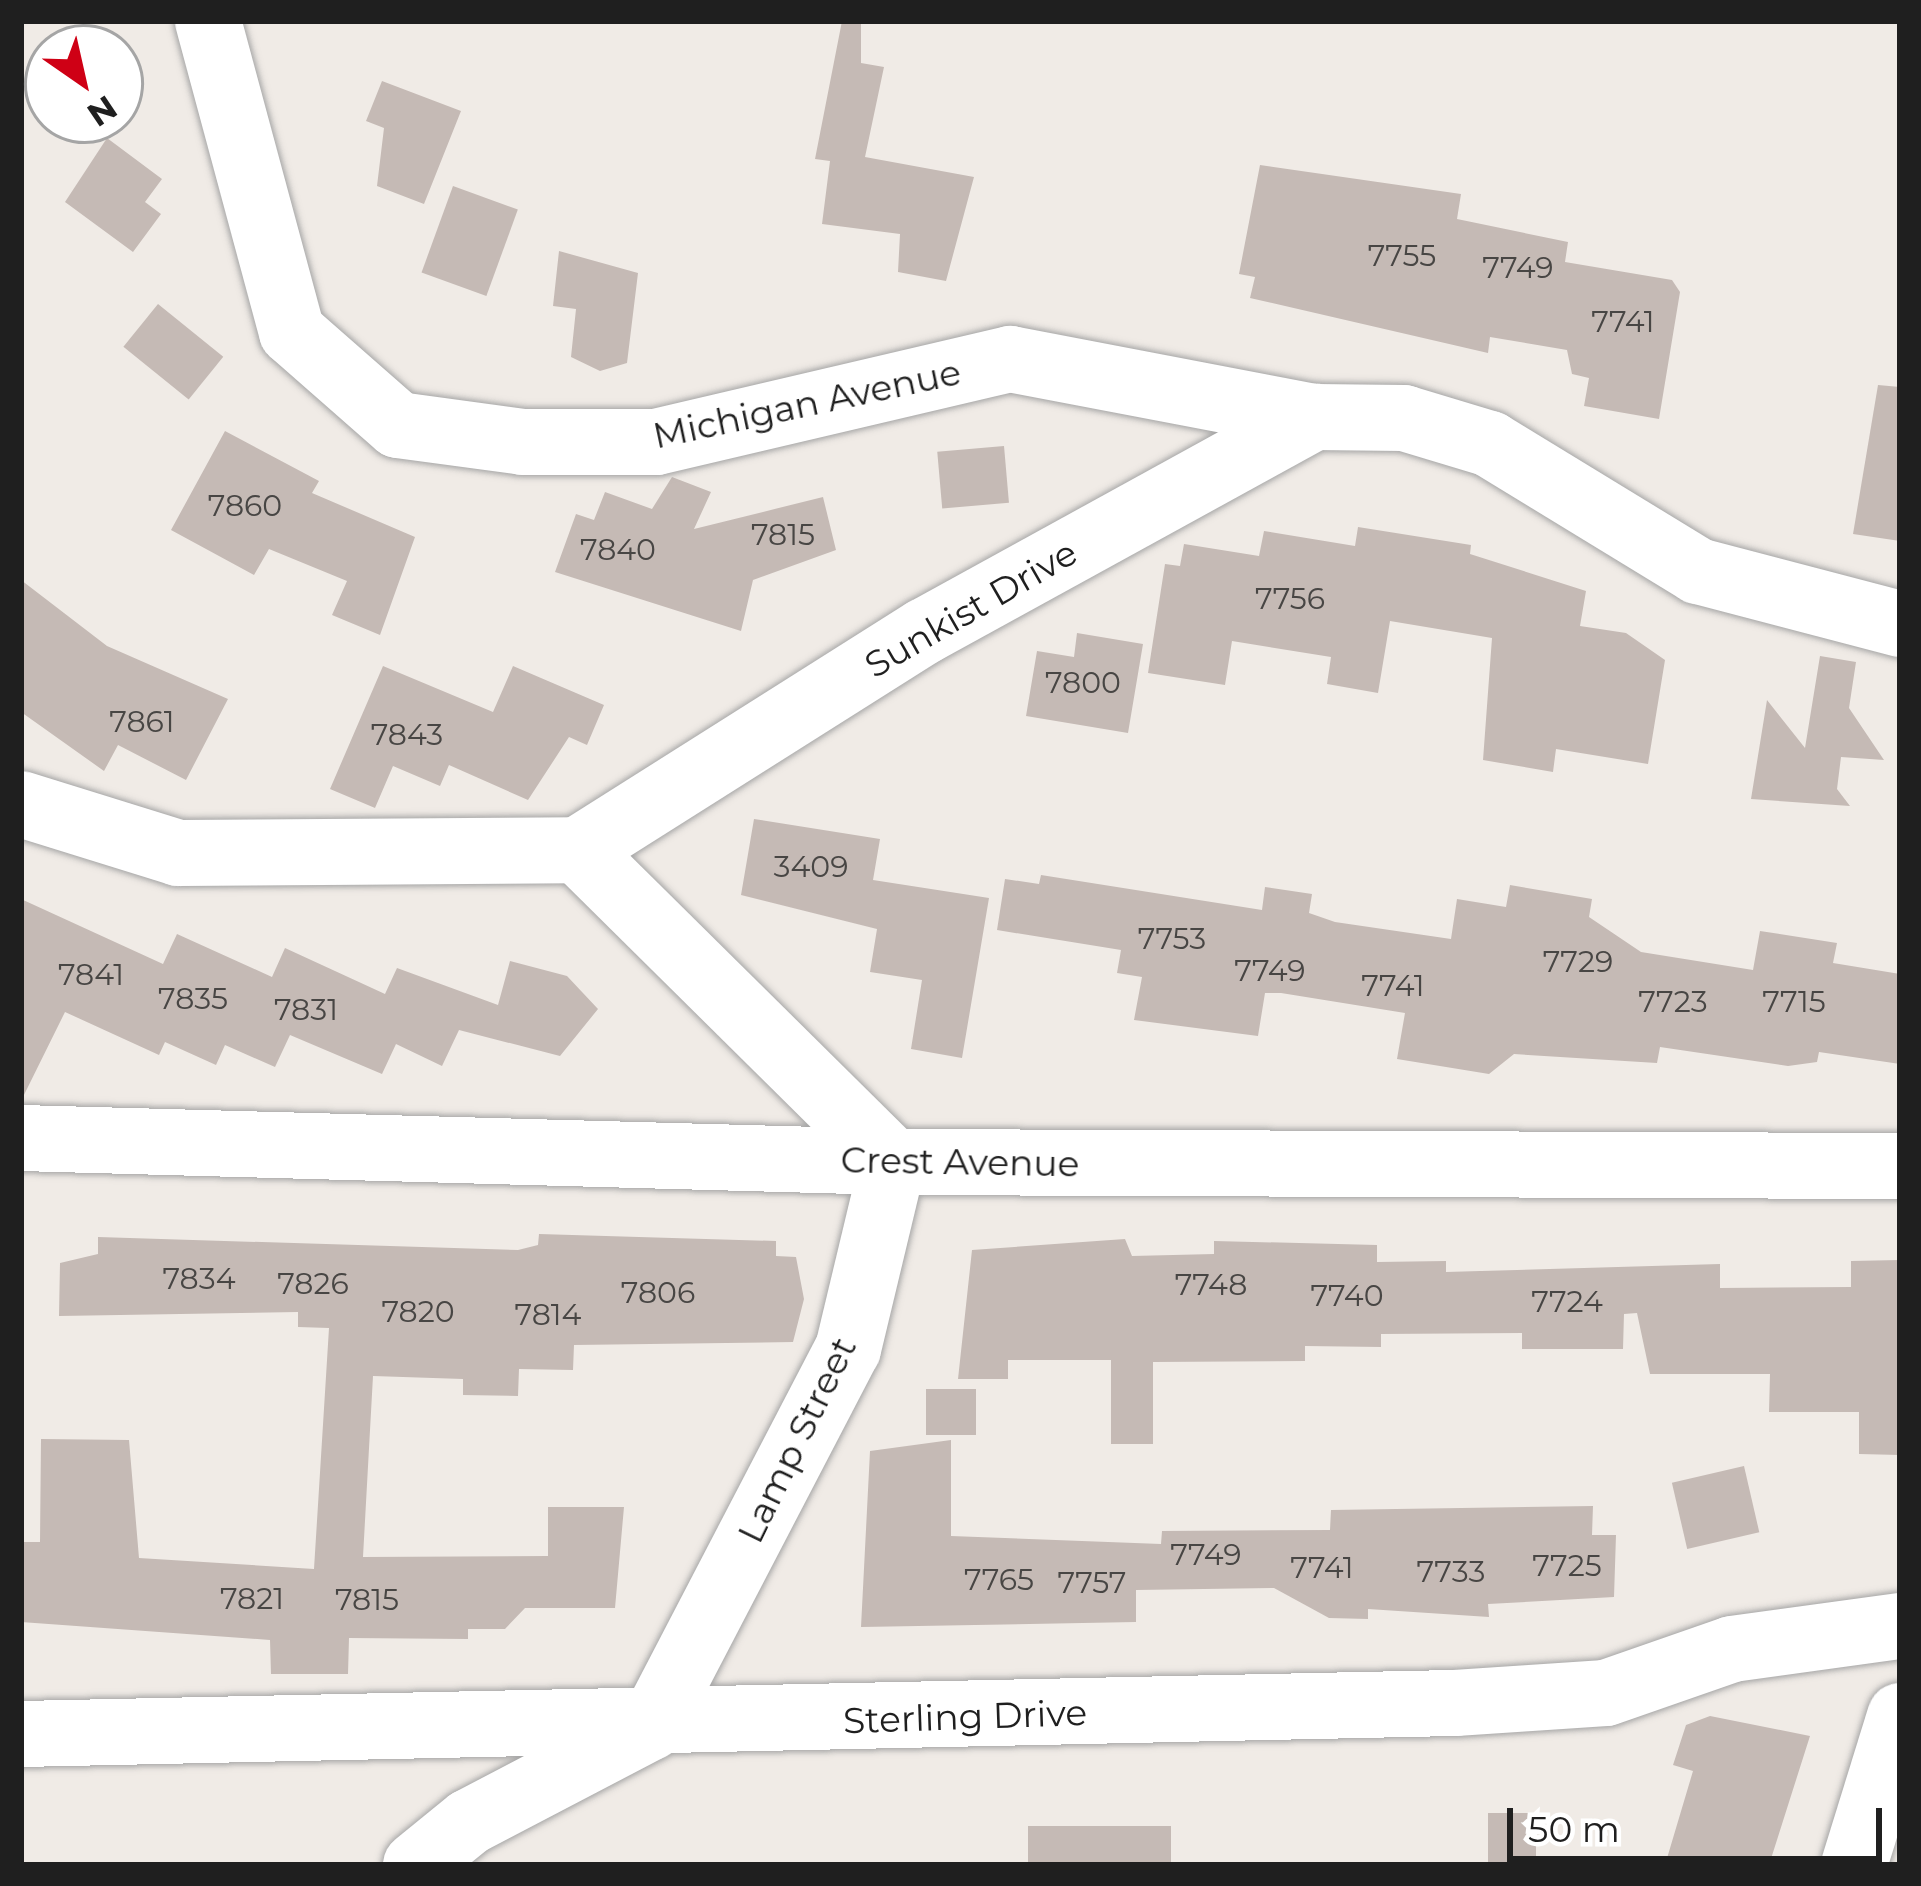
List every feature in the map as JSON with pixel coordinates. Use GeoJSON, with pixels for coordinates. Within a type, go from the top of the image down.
{"type":"FeatureCollection","features":[{"type":"Feature","properties":{"kind":"street","name":"Michigan Avenue"},"geometry":{"type":"LineString","coordinates":[[208,21],[292,332],[398,425],[523,442],[656,442],[1010,359],[1315,417]]}},
{"type":"Feature","properties":{"kind":"street","name":"Sunkist Drive"},"geometry":{"type":"LineString","coordinates":[[578,850],[926,632],[1315,417],[1404,418],[1490,444],[1698,571],[1900,625]]}},
{"type":"Feature","properties":{"kind":"street"},"geometry":{"type":"LineString","coordinates":[[21,804],[178,853],[578,850],[893,1162]]}},
{"type":"Feature","properties":{"kind":"street","name":"Crest Avenue"},"geometry":{"type":"LineString","coordinates":[[21,1138],[893,1162],[1900,1166]]}},
{"type":"Feature","properties":{"kind":"street","name":"Lamp Street"},"geometry":{"type":"LineString","coordinates":[[651,1727],[848,1349],[893,1162]]}},
{"type":"Feature","properties":{"kind":"street","name":"Sterling Drive"},"geometry":{"type":"LineString","coordinates":[[21,1734],[651,1727],[1606,1694],[1732,1648],[1900,1626]]}},
{"type":"Feature","properties":{"kind":"street"},"geometry":{"type":"LineString","coordinates":[[1854,1865],[1900,1716]]}},
{"type":"Feature","properties":{"kind":"street"},"geometry":{"type":"LineString","coordinates":[[416,1865],[470,1822],[651,1727]]}},
{"type":"Feature","properties":{"kind":"building"},"geometry":{"type":"Polygon","coordinates":[[[842,21],[861,23],[861,63],[884,67],[865,157],[974,177],[946,281],[898,272],[900,234],[822,224],[830,161],[815,159],[842,21]]]}},
{"type":"Feature","properties":{"kind":"building"},"geometry":{"type":"Polygon","coordinates":[[[382,81],[461,111],[424,204],[377,186],[384,128],[366,121],[382,81]]]}},
{"type":"Feature","properties":{"kind":"building"},"geometry":{"type":"Polygon","coordinates":[[[103,144],[115,144],[162,179],[145,202],[161,214],[133,252],[65,202],[103,144]]]}},
{"type":"Feature","properties":{"kind":"building"},"geometry":{"type":"Polygon","coordinates":[[[1260,165],[1461,194],[1457,219],[1568,242],[1565,262],[1672,280],[1680,292],[1659,419],[1584,406],[1589,378],[1572,374],[1567,350],[1490,337],[1488,353],[1250,298],[1255,277],[1239,274],[1260,165]]]}},
{"type":"Feature","properties":{"kind":"building"},"geometry":{"type":"Polygon","coordinates":[[[453,186],[518,210],[486,296],[422,272],[453,186]]]}},
{"type":"Feature","properties":{"kind":"building"},"geometry":{"type":"Polygon","coordinates":[[[559,251],[638,273],[627,363],[600,371],[571,357],[576,309],[553,306],[559,251]]]}},
{"type":"Feature","properties":{"kind":"building"},"geometry":{"type":"Polygon","coordinates":[[[158,304],[223,357],[189,400],[123,347],[158,304]]]}},
{"type":"Feature","properties":{"kind":"building"},"geometry":{"type":"Polygon","coordinates":[[[1878,385],[1900,387],[1900,541],[1853,534],[1878,385]]]}},
{"type":"Feature","properties":{"kind":"building"},"geometry":{"type":"Polygon","coordinates":[[[225,431],[319,481],[312,493],[415,537],[380,635],[332,615],[347,581],[269,549],[254,575],[171,530],[225,431]]]}},
{"type":"Feature","properties":{"kind":"building"},"geometry":{"type":"Polygon","coordinates":[[[1004,446],[1009,503],[942,509],[937,452],[1004,446]]]}},
{"type":"Feature","properties":{"kind":"building"},"geometry":{"type":"Polygon","coordinates":[[[672,477],[711,492],[694,529],[823,497],[836,550],[753,580],[741,631],[555,572],[576,514],[594,520],[605,492],[652,509],[672,477]]]}},
{"type":"Feature","properties":{"kind":"building"},"geometry":{"type":"Polygon","coordinates":[[[1358,527],[1471,545],[1470,554],[1586,591],[1580,626],[1626,633],[1665,660],[1648,764],[1556,749],[1553,772],[1483,760],[1492,638],[1390,621],[1378,693],[1327,684],[1331,657],[1232,641],[1225,685],[1148,673],[1165,564],[1180,566],[1184,544],[1259,556],[1264,531],[1355,546],[1358,527]]]}},
{"type":"Feature","properties":{"kind":"building"},"geometry":{"type":"Polygon","coordinates":[[[21,580],[107,646],[228,699],[186,780],[118,745],[104,771],[21,712],[21,580]]]}},
{"type":"Feature","properties":{"kind":"building"},"geometry":{"type":"Polygon","coordinates":[[[1077,633],[1143,644],[1128,733],[1026,716],[1037,651],[1074,657],[1077,633]]]}},
{"type":"Feature","properties":{"kind":"building"},"geometry":{"type":"Polygon","coordinates":[[[1820,656],[1856,662],[1849,708],[1884,760],[1841,757],[1837,789],[1850,806],[1751,799],[1767,700],[1805,748],[1820,656]]]}},
{"type":"Feature","properties":{"kind":"building"},"geometry":{"type":"Polygon","coordinates":[[[383,666],[493,712],[513,666],[604,705],[587,745],[569,737],[528,800],[449,765],[440,786],[393,766],[375,808],[330,789],[383,666]]]}},
{"type":"Feature","properties":{"kind":"building"},"geometry":{"type":"Polygon","coordinates":[[[754,819],[880,839],[873,880],[989,898],[962,1058],[911,1049],[922,980],[870,972],[877,929],[741,895],[754,819]]]}},
{"type":"Feature","properties":{"kind":"building"},"geometry":{"type":"Polygon","coordinates":[[[1041,875],[1262,910],[1265,887],[1312,894],[1309,913],[1335,922],[1451,939],[1457,899],[1506,907],[1510,885],[1592,899],[1589,917],[1641,952],[1753,970],[1760,931],[1837,943],[1833,963],[1900,974],[1900,1064],[1819,1052],[1817,1062],[1788,1066],[1660,1047],[1657,1063],[1514,1054],[1489,1074],[1397,1059],[1405,1013],[1281,993],[1265,993],[1258,1036],[1134,1020],[1142,977],[1117,973],[1121,950],[997,930],[1005,879],[1039,884],[1041,875]]]}},
{"type":"Feature","properties":{"kind":"building"},"geometry":{"type":"Polygon","coordinates":[[[21,899],[163,964],[177,934],[272,977],[285,948],[385,994],[397,968],[498,1005],[510,961],[567,976],[598,1009],[560,1056],[459,1030],[442,1066],[396,1044],[382,1074],[290,1035],[275,1067],[225,1045],[216,1065],[165,1042],[159,1055],[65,1012],[21,1101],[21,899]]]}},
{"type":"Feature","properties":{"kind":"building"},"geometry":{"type":"Polygon","coordinates":[[[539,1234],[776,1241],[776,1256],[796,1257],[804,1299],[793,1342],[574,1345],[573,1370],[519,1369],[518,1396],[463,1395],[463,1379],[373,1376],[363,1557],[548,1556],[548,1507],[624,1507],[615,1608],[525,1608],[505,1629],[468,1629],[468,1639],[349,1638],[348,1674],[271,1674],[270,1640],[21,1622],[21,1542],[40,1542],[41,1439],[129,1440],[139,1558],[314,1569],[329,1328],[298,1327],[298,1312],[59,1316],[60,1263],[98,1254],[98,1237],[518,1250],[538,1245],[539,1234]]]}},
{"type":"Feature","properties":{"kind":"building"},"geometry":{"type":"Polygon","coordinates":[[[1125,1239],[1132,1256],[1214,1254],[1214,1241],[1377,1245],[1377,1262],[1446,1261],[1446,1272],[1720,1264],[1720,1288],[1851,1287],[1851,1261],[1900,1260],[1900,1455],[1859,1454],[1859,1412],[1769,1412],[1770,1374],[1650,1374],[1637,1313],[1624,1314],[1623,1349],[1522,1349],[1522,1333],[1381,1334],[1381,1347],[1305,1346],[1305,1361],[1153,1362],[1153,1444],[1111,1444],[1111,1360],[1008,1360],[1008,1379],[958,1379],[972,1250],[1125,1239]]]}},
{"type":"Feature","properties":{"kind":"building"},"geometry":{"type":"Polygon","coordinates":[[[926,1389],[976,1389],[976,1435],[926,1435],[926,1389]]]}},
{"type":"Feature","properties":{"kind":"building"},"geometry":{"type":"Polygon","coordinates":[[[951,1440],[951,1536],[1161,1544],[1162,1531],[1330,1530],[1331,1510],[1593,1506],[1592,1535],[1616,1535],[1614,1597],[1488,1604],[1489,1617],[1368,1609],[1368,1619],[1329,1618],[1274,1588],[1136,1590],[1136,1622],[861,1627],[870,1451],[951,1440]]]}},
{"type":"Feature","properties":{"kind":"building"},"geometry":{"type":"Polygon","coordinates":[[[1744,1466],[1759,1532],[1687,1549],[1672,1483],[1744,1466]]]}},
{"type":"Feature","properties":{"kind":"building"},"geometry":{"type":"Polygon","coordinates":[[[1710,1716],[1810,1736],[1769,1865],[1665,1865],[1693,1771],[1673,1765],[1686,1725],[1710,1716]]]}},
{"type":"Feature","properties":{"kind":"building"},"geometry":{"type":"Polygon","coordinates":[[[1488,1813],[1536,1813],[1536,1864],[1488,1864],[1488,1813]]]}},
{"type":"Feature","properties":{"kind":"building"},"geometry":{"type":"Polygon","coordinates":[[[1028,1826],[1171,1826],[1171,1865],[1028,1865],[1028,1826]]]}}]}
